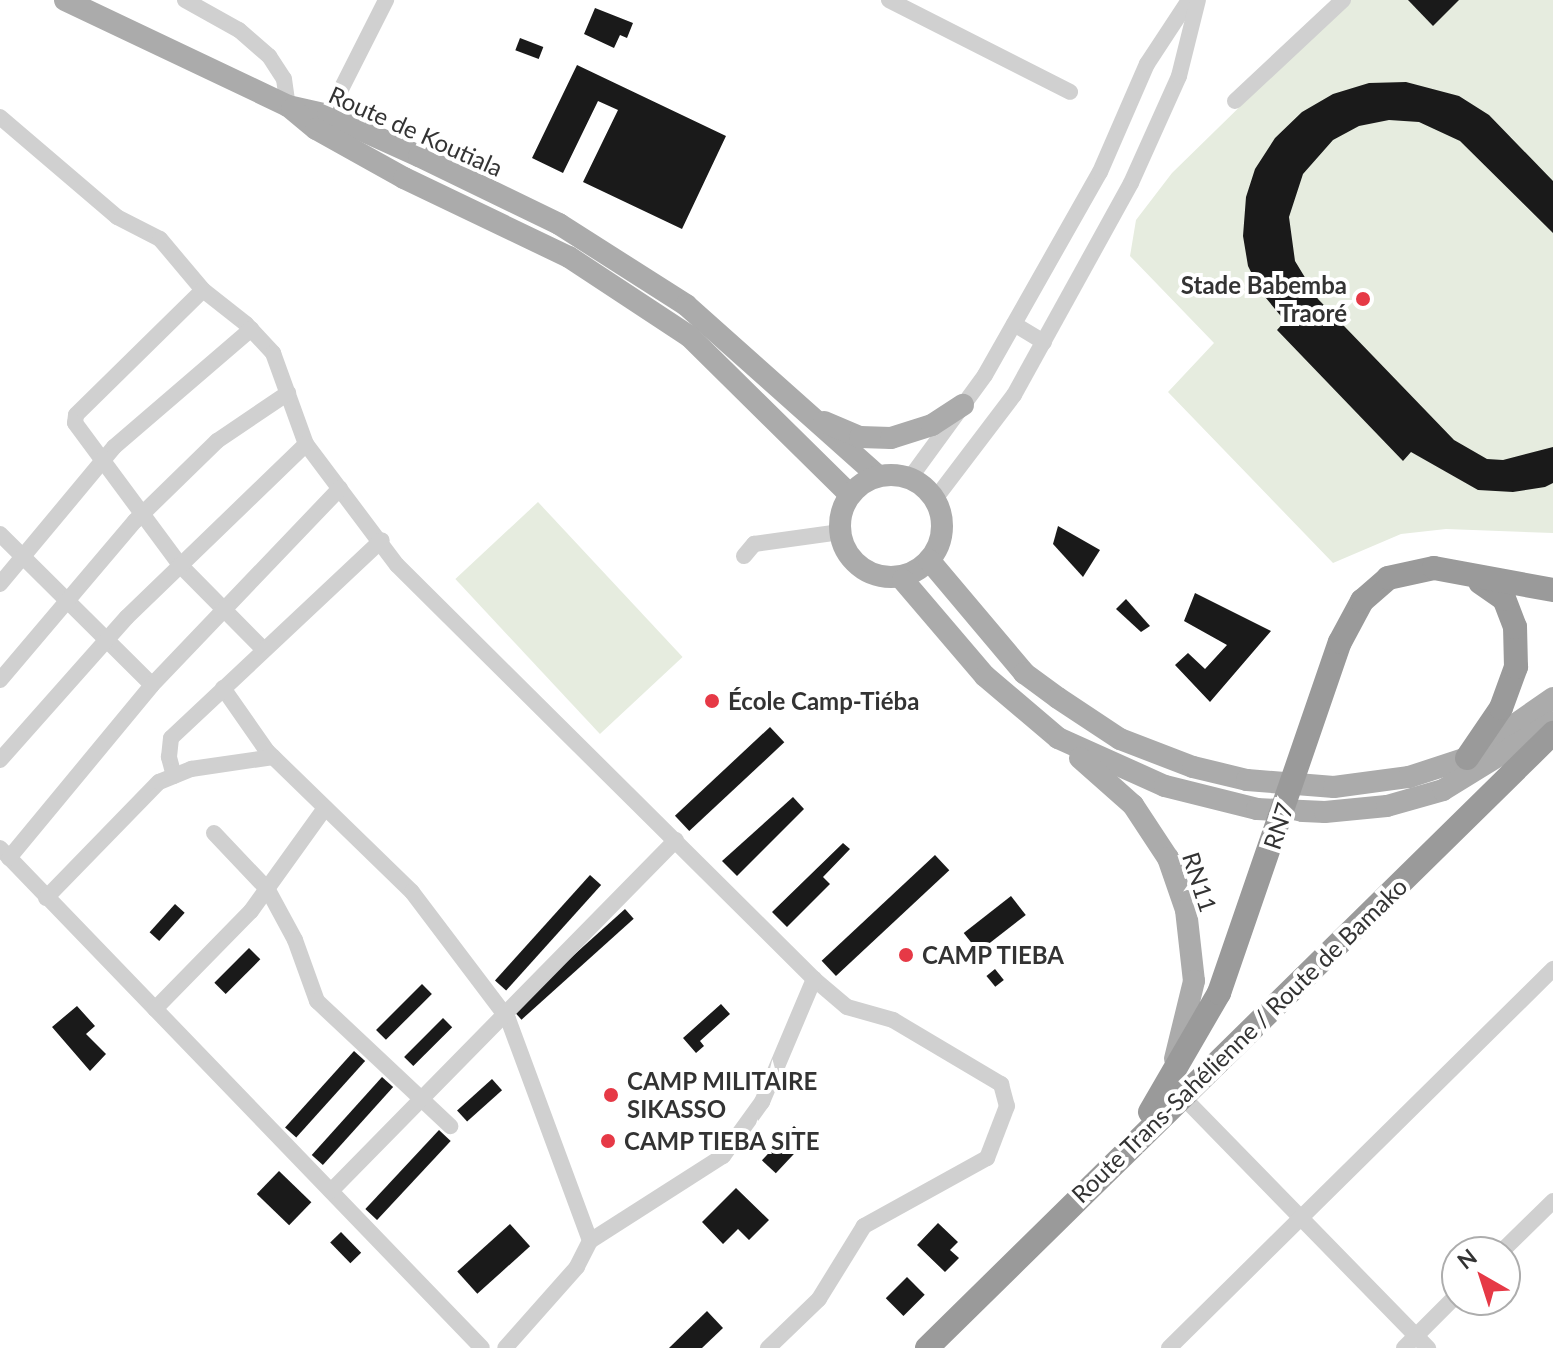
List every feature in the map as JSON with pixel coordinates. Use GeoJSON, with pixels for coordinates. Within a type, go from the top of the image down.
{"type":"FeatureCollection","features":[{"type":"Feature","properties":{"kind":"highway","name":"RN7"},"geometry":{"type":"LineString","coordinates":[[1127,1148],[1176,1088],[1219,993],[1340,642],[1362,601],[1403,572],[1434,568],[1553,590]]}},
{"type":"Feature","properties":{"kind":"highway","name":"RN7"},"geometry":{"type":"LineString","coordinates":[[1467,758],[1501,708],[1516,667],[1515,627],[1504,599],[1468,573]]}},
{"type":"Feature","properties":{"kind":"highway","name":"Route Trans-Sahélienne / Route de Bamako"},"geometry":{"type":"LineString","coordinates":[[1176,1088],[1553,733]]}},
{"type":"Feature","properties":{"kind":"highway","name":"Route Trans-Sahélienne / Route de Bamako"},"geometry":{"type":"LineString","coordinates":[[927,1348],[1127,1148]]}},
{"type":"Feature","properties":{"kind":"main road"},"geometry":{"type":"LineString","coordinates":[[65,0],[288,106]]}},
{"type":"Feature","properties":{"kind":"main road","name":"Route de Koutiala"},"geometry":{"type":"LineString","coordinates":[[288,106],[328,115],[559,224],[686,305],[777,383],[854,460],[878,476]]}},
{"type":"Feature","properties":{"kind":"main road","name":"Route de Koutiala"},"geometry":{"type":"LineString","coordinates":[[288,106],[316,129],[404,178],[569,257],[666,321],[739,381],[850,495]]}},
{"type":"Feature","properties":{"kind":"main road"},"geometry":{"type":"LineString","coordinates":[[777,383],[828,425],[860,437],[919,431],[963,405]]}},
{"type":"Feature","properties":{"kind":"main road"},"geometry":{"type":"LineString","coordinates":[[878,476],[910,478],[935,499],[942,530],[929,560],[903,580],[864,570],[851,559],[840,532],[842,509],[850,495],[878,476]]}},
{"type":"Feature","properties":{"kind":"main road"},"geometry":{"type":"LineString","coordinates":[[929,560],[1024,673],[1120,739],[1193,767],[1268,785],[1334,787],[1409,777],[1467,758],[1553,698]]}},
{"type":"Feature","properties":{"kind":"main road","name":"RN11"},"geometry":{"type":"LineString","coordinates":[[903,580],[985,676],[1133,805],[1168,858],[1186,910],[1194,981],[1176,1088]]}},
{"type":"Feature","properties":{"kind":"main road","name":"RN11"},"geometry":{"type":"LineString","coordinates":[[1058,738],[1165,786],[1257,809],[1325,812],[1387,806],[1443,790],[1553,722]]}},
{"type":"Feature","properties":{"kind":"street"},"geometry":{"type":"LineString","coordinates":[[185,0],[239,30],[269,56],[284,79],[288,106]]}},
{"type":"Feature","properties":{"kind":"street"},"geometry":{"type":"LineString","coordinates":[[328,115],[386,0]]}},
{"type":"Feature","properties":{"kind":"street"},"geometry":{"type":"LineString","coordinates":[[889,0],[1070,92]]}},
{"type":"Feature","properties":{"kind":"street"},"geometry":{"type":"LineString","coordinates":[[910,478],[963,405],[1014,324],[1100,172],[1147,64],[1189,0]]}},
{"type":"Feature","properties":{"kind":"street"},"geometry":{"type":"LineString","coordinates":[[935,499],[1014,395],[1143,156],[1179,76],[1198,0]]}},
{"type":"Feature","properties":{"kind":"street"},"geometry":{"type":"LineString","coordinates":[[1235,101],[1343,0]]}},
{"type":"Feature","properties":{"kind":"street"},"geometry":{"type":"LineString","coordinates":[[0,117],[117,217],[160,239],[203,290],[251,329],[273,353],[306,444],[382,540],[397,565],[814,979],[847,1007],[893,1020],[1001,1084],[1007,1106],[987,1158],[864,1226],[819,1299],[768,1348]]}},
{"type":"Feature","properties":{"kind":"street"},"geometry":{"type":"LineString","coordinates":[[203,290],[76,415],[75,423],[180,565],[263,649]]}},
{"type":"Feature","properties":{"kind":"street"},"geometry":{"type":"LineString","coordinates":[[1014,324],[1044,342]]}},
{"type":"Feature","properties":{"kind":"street"},"geometry":{"type":"LineString","coordinates":[[0,584],[142,419],[251,329]]}},
{"type":"Feature","properties":{"kind":"street"},"geometry":{"type":"LineString","coordinates":[[0,680],[141,515],[217,441],[288,393]]}},
{"type":"Feature","properties":{"kind":"street"},"geometry":{"type":"LineString","coordinates":[[0,760],[106,639],[306,444]]}},
{"type":"Feature","properties":{"kind":"street"},"geometry":{"type":"LineString","coordinates":[[340,488],[152,685],[5,853],[482,1348]]}},
{"type":"Feature","properties":{"kind":"street"},"geometry":{"type":"LineString","coordinates":[[744,556],[754,544],[840,532]]}},
{"type":"Feature","properties":{"kind":"street"},"geometry":{"type":"LineString","coordinates":[[0,534],[152,685]]}},
{"type":"Feature","properties":{"kind":"street"},"geometry":{"type":"LineString","coordinates":[[174,776],[171,738],[382,540]]}},
{"type":"Feature","properties":{"kind":"street"},"geometry":{"type":"LineString","coordinates":[[223,688],[243,723],[273,757],[412,892],[505,1015],[590,1241]]}},
{"type":"Feature","properties":{"kind":"street"},"geometry":{"type":"LineString","coordinates":[[46,898],[159,782],[231,760],[273,757]]}},
{"type":"Feature","properties":{"kind":"street"},"geometry":{"type":"LineString","coordinates":[[155,1009],[268,890],[325,808]]}},
{"type":"Feature","properties":{"kind":"street"},"geometry":{"type":"LineString","coordinates":[[214,833],[268,890],[295,940],[317,1001],[450,1126]]}},
{"type":"Feature","properties":{"kind":"street"},"geometry":{"type":"LineString","coordinates":[[331,1191],[676,840]]}},
{"type":"Feature","properties":{"kind":"street"},"geometry":{"type":"LineString","coordinates":[[1169,1348],[1553,969]]}},
{"type":"Feature","properties":{"kind":"street"},"geometry":{"type":"LineString","coordinates":[[505,1348],[577,1267],[590,1241],[723,1156],[762,1102],[814,979]]}},
{"type":"Feature","properties":{"kind":"street"},"geometry":{"type":"LineString","coordinates":[[1176,1088],[1302,1217],[1416,1344],[1441,1314]]}},
{"type":"Feature","properties":{"kind":"street"},"geometry":{"type":"LineString","coordinates":[[1517,1236],[1553,1201]]}},
{"type":"Feature","properties":{"kind":"shaded area","name":"Stade Babemba Traoré"},"geometry":{"type":"Polygon","coordinates":[[[1349,0],[1553,0],[1553,533],[1446,529],[1401,534],[1333,563],[1168,392],[1214,343],[1130,256],[1136,220],[1172,173],[1349,0]]]}},
{"type":"Feature","properties":{"kind":"shaded area"},"geometry":{"type":"Polygon","coordinates":[[[538,502],[683,657],[600,734],[455,579],[538,502]]]}},
{"type":"Feature","properties":{"kind":"building"},"geometry":{"type":"Polygon","coordinates":[[[1408,0],[1459,0],[1433,26],[1408,0]]]}},
{"type":"Feature","properties":{"kind":"building"},"geometry":{"type":"Polygon","coordinates":[[[595,8],[633,23],[627,38],[620,35],[614,48],[584,34],[595,8]]]}},
{"type":"Feature","properties":{"kind":"building"},"geometry":{"type":"Polygon","coordinates":[[[520,38],[543,47],[539,59],[515,50],[520,38]]]}},
{"type":"Feature","properties":{"kind":"building"},"geometry":{"type":"Polygon","coordinates":[[[577,65],[726,136],[682,229],[583,182],[618,110],[598,101],[563,173],[532,158],[577,65]]]}},
{"type":"Feature","properties":{"kind":"building"},"geometry":{"type":"Polygon","coordinates":[[[1406,82],[1459,96],[1489,115],[1553,181],[1553,233],[1460,141],[1419,122],[1389,120],[1359,126],[1333,140],[1303,174],[1289,217],[1295,261],[1318,299],[1454,440],[1487,459],[1503,460],[1553,447],[1553,483],[1545,487],[1513,492],[1478,490],[1411,452],[1403,461],[1277,330],[1285,321],[1261,292],[1248,266],[1243,236],[1246,197],[1255,169],[1275,138],[1302,112],[1333,94],[1369,83],[1406,82]]]}},
{"type":"Feature","properties":{"kind":"building"},"geometry":{"type":"Polygon","coordinates":[[[1058,526],[1100,550],[1083,577],[1053,544],[1058,526]]]}},
{"type":"Feature","properties":{"kind":"building"},"geometry":{"type":"Polygon","coordinates":[[[1195,593],[1271,631],[1210,702],[1175,665],[1188,653],[1205,669],[1227,645],[1184,621],[1195,593]]]}},
{"type":"Feature","properties":{"kind":"building"},"geometry":{"type":"Polygon","coordinates":[[[1126,599],[1150,626],[1141,632],[1116,609],[1126,599]]]}},
{"type":"Feature","properties":{"kind":"building"},"geometry":{"type":"Polygon","coordinates":[[[770,727],[784,742],[689,831],[675,816],[770,727]]]}},
{"type":"Feature","properties":{"kind":"building"},"geometry":{"type":"Polygon","coordinates":[[[793,797],[804,809],[737,876],[722,861],[793,797]]]}},
{"type":"Feature","properties":{"kind":"building"},"geometry":{"type":"Polygon","coordinates":[[[843,843],[850,849],[823,877],[830,884],[787,927],[772,912],[843,843]]]}},
{"type":"Feature","properties":{"kind":"building"},"geometry":{"type":"Polygon","coordinates":[[[935,855],[949,870],[836,976],[822,961],[935,855]]]}},
{"type":"Feature","properties":{"kind":"building"},"geometry":{"type":"Polygon","coordinates":[[[590,875],[601,885],[506,991],[495,981],[590,875]]]}},
{"type":"Feature","properties":{"kind":"building"},"geometry":{"type":"Polygon","coordinates":[[[1011,896],[1026,915],[978,952],[964,933],[1011,896]]]}},
{"type":"Feature","properties":{"kind":"building"},"geometry":{"type":"Polygon","coordinates":[[[175,904],[185,913],[159,941],[150,932],[175,904]]]}},
{"type":"Feature","properties":{"kind":"building"},"geometry":{"type":"Polygon","coordinates":[[[625,909],[634,919],[521,1020],[513,1010],[625,909]]]}},
{"type":"Feature","properties":{"kind":"building"},"geometry":{"type":"Polygon","coordinates":[[[249,948],[260,959],[226,994],[214,983],[249,948]]]}},
{"type":"Feature","properties":{"kind":"building"},"geometry":{"type":"Polygon","coordinates":[[[995,969],[1004,980],[995,987],[986,976],[995,969]]]}},
{"type":"Feature","properties":{"kind":"building"},"geometry":{"type":"Polygon","coordinates":[[[422,984],[432,994],[386,1040],[376,1030],[422,984]]]}},
{"type":"Feature","properties":{"kind":"building"},"geometry":{"type":"Polygon","coordinates":[[[721,1004],[730,1014],[700,1041],[704,1046],[696,1053],[683,1038],[721,1004]]]}},
{"type":"Feature","properties":{"kind":"building"},"geometry":{"type":"Polygon","coordinates":[[[77,1006],[95,1026],[86,1034],[106,1054],[90,1071],[52,1027],[77,1006]]]}},
{"type":"Feature","properties":{"kind":"building"},"geometry":{"type":"Polygon","coordinates":[[[443,1018],[452,1027],[413,1066],[404,1057],[443,1018]]]}},
{"type":"Feature","properties":{"kind":"building"},"geometry":{"type":"Polygon","coordinates":[[[354,1051],[365,1061],[296,1138],[285,1128],[354,1051]]]}},
{"type":"Feature","properties":{"kind":"building"},"geometry":{"type":"Polygon","coordinates":[[[382,1077],[393,1087],[323,1165],[312,1155],[382,1077]]]}},
{"type":"Feature","properties":{"kind":"building"},"geometry":{"type":"Polygon","coordinates":[[[492,1079],[502,1090],[467,1122],[457,1110],[492,1079]]]}},
{"type":"Feature","properties":{"kind":"building"},"geometry":{"type":"Polygon","coordinates":[[[794,1126],[808,1139],[776,1173],[762,1160],[794,1126]]]}},
{"type":"Feature","properties":{"kind":"building"},"geometry":{"type":"Polygon","coordinates":[[[439,1130],[451,1141],[377,1220],[365,1209],[439,1130]]]}},
{"type":"Feature","properties":{"kind":"building"},"geometry":{"type":"Polygon","coordinates":[[[279,1171],[311,1202],[289,1225],[257,1194],[279,1171]]]}},
{"type":"Feature","properties":{"kind":"building"},"geometry":{"type":"Polygon","coordinates":[[[736,1188],[769,1220],[749,1240],[738,1229],[723,1244],[702,1222],[736,1188]]]}},
{"type":"Feature","properties":{"kind":"building"},"geometry":{"type":"Polygon","coordinates":[[[938,1223],[958,1242],[950,1250],[959,1258],[945,1272],[917,1245],[938,1223]]]}},
{"type":"Feature","properties":{"kind":"building"},"geometry":{"type":"Polygon","coordinates":[[[510,1224],[530,1246],[477,1294],[457,1272],[510,1224]]]}},
{"type":"Feature","properties":{"kind":"building"},"geometry":{"type":"Polygon","coordinates":[[[341,1232],[361,1253],[350,1263],[330,1242],[341,1232]]]}},
{"type":"Feature","properties":{"kind":"building"},"geometry":{"type":"Polygon","coordinates":[[[907,1277],[925,1295],[903,1316],[886,1298],[907,1277]]]}},
{"type":"Feature","properties":{"kind":"building"},"geometry":{"type":"Polygon","coordinates":[[[707,1311],[723,1328],[702,1348],[669,1348],[707,1311]]]}},
{"type":"Feature","properties":{"kind":"place","name":"Stade Babemba Traoré"},"geometry":{"type":"Point","coordinates":[1363,299]}},
{"type":"Feature","properties":{"kind":"place","name":"École Camp-Tiéba"},"geometry":{"type":"Point","coordinates":[712,701]}},
{"type":"Feature","properties":{"kind":"place","name":"CAMP TIEBA"},"geometry":{"type":"Point","coordinates":[906,955]}},
{"type":"Feature","properties":{"kind":"place","name":"CAMP MILITAIRE SIKASSO"},"geometry":{"type":"Point","coordinates":[611,1095]}},
{"type":"Feature","properties":{"kind":"place","name":"CAMP TIEBA SITE"},"geometry":{"type":"Point","coordinates":[608,1141]}}]}
